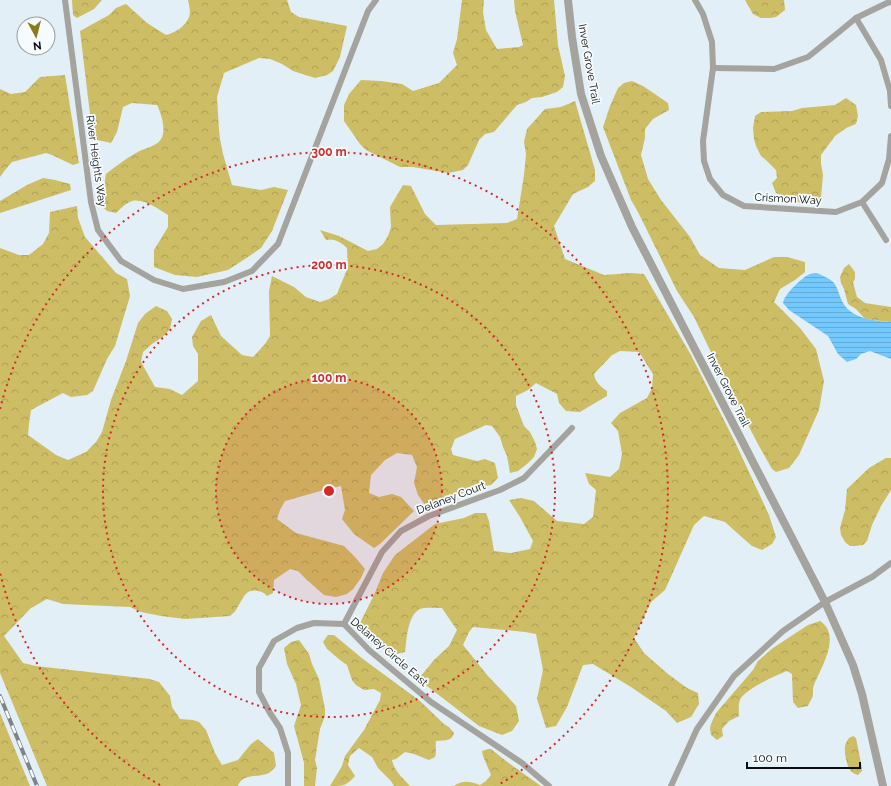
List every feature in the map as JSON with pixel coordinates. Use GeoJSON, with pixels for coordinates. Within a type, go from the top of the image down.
{"type":"FeatureCollection","features":[{"type":"Feature","properties":{"kind":"street","name":"River Heights Way"},"geometry":{"type":"LineString","coordinates":[[65,0],[90,202],[98,230],[121,261],[154,280],[183,289],[224,282],[252,271],[278,244],[368,10],[376,0]]}},
{"type":"Feature","properties":{"kind":"street","name":"Inver Grove Trail"},"geometry":{"type":"LineString","coordinates":[[568,0],[581,94],[600,156],[645,253],[825,602],[853,665],[862,694],[883,786]]}},
{"type":"Feature","properties":{"kind":"street","name":"Crismon Way"},"geometry":{"type":"LineString","coordinates":[[695,0],[703,14],[712,42],[714,68],[703,141],[704,161],[710,179],[722,195],[744,206],[836,212],[862,202],[882,183],[889,159],[891,136]]}},
{"type":"Feature","properties":{"kind":"street"},"geometry":{"type":"LineString","coordinates":[[714,68],[774,69],[808,57],[856,18],[891,2]]}},
{"type":"Feature","properties":{"kind":"street"},"geometry":{"type":"LineString","coordinates":[[856,18],[880,60],[890,91],[891,106]]}},
{"type":"Feature","properties":{"kind":"street"},"geometry":{"type":"LineString","coordinates":[[862,202],[886,240]]}},
{"type":"Feature","properties":{"kind":"street","name":"Delaney Court"},"geometry":{"type":"LineString","coordinates":[[344,624],[382,552],[401,531],[429,516],[500,490],[524,478],[572,428]]}},
{"type":"Feature","properties":{"kind":"street"},"geometry":{"type":"LineString","coordinates":[[671,786],[697,729],[734,676],[783,631],[825,602],[872,577],[891,563]]}},
{"type":"Feature","properties":{"kind":"street","name":"Delaney Circle East"},"geometry":{"type":"LineString","coordinates":[[288,786],[288,753],[280,728],[259,692],[260,668],[274,641],[297,628],[314,623],[344,624],[370,650],[431,702],[522,763],[549,786]]}},
{"type":"Feature","properties":{"kind":"green space"},"geometry":{"type":"Polygon","coordinates":[[[72,0],[102,0],[94,9],[77,18],[73,15],[72,0]]]}},
{"type":"Feature","properties":{"kind":"green space"},"geometry":{"type":"Polygon","coordinates":[[[188,0],[287,0],[291,12],[299,17],[347,26],[340,57],[333,71],[327,75],[315,78],[293,71],[270,59],[259,58],[224,73],[217,97],[219,130],[223,154],[232,185],[261,190],[274,187],[288,190],[272,231],[261,248],[228,270],[197,277],[175,275],[154,267],[154,250],[168,227],[168,215],[151,205],[137,200],[123,206],[116,213],[107,211],[102,206],[106,174],[132,155],[160,141],[163,126],[161,114],[157,105],[132,103],[123,107],[117,132],[111,143],[93,139],[80,31],[109,15],[116,8],[126,4],[147,23],[166,35],[180,29],[188,20],[190,8],[188,0]]]}},
{"type":"Feature","properties":{"kind":"green space"},"geometry":{"type":"Polygon","coordinates":[[[462,0],[484,0],[483,12],[486,30],[497,49],[519,47],[523,45],[514,0],[554,0],[558,45],[565,76],[563,87],[557,92],[542,97],[532,98],[517,105],[494,132],[485,134],[479,140],[468,165],[463,170],[448,173],[413,167],[400,167],[366,150],[360,144],[344,121],[344,105],[349,94],[361,80],[402,84],[413,91],[439,83],[457,65],[453,53],[457,39],[462,0]]]}},
{"type":"Feature","properties":{"kind":"green space"},"geometry":{"type":"Polygon","coordinates":[[[745,0],[784,0],[785,10],[776,17],[761,18],[753,14],[745,0]]]}},
{"type":"Feature","properties":{"kind":"green space"},"geometry":{"type":"Polygon","coordinates":[[[65,75],[79,163],[73,165],[46,153],[12,162],[0,177],[0,89],[11,94],[25,92],[40,77],[65,75]]]}},
{"type":"Feature","properties":{"kind":"green space"},"geometry":{"type":"Polygon","coordinates":[[[632,81],[643,86],[668,103],[669,110],[653,119],[645,129],[645,138],[641,155],[648,179],[661,200],[690,237],[700,255],[719,268],[745,270],[774,257],[787,257],[805,262],[805,272],[780,289],[774,302],[800,328],[816,349],[824,381],[819,410],[799,455],[789,468],[776,472],[772,469],[722,375],[694,317],[677,291],[631,200],[603,127],[618,88],[624,83],[632,81]]]}},
{"type":"Feature","properties":{"kind":"green space"},"geometry":{"type":"Polygon","coordinates":[[[846,98],[856,105],[858,116],[856,124],[846,128],[835,136],[821,155],[823,175],[821,197],[814,202],[801,203],[776,193],[772,183],[777,178],[776,170],[761,156],[754,139],[753,128],[755,116],[761,112],[792,111],[802,108],[835,105],[846,98]]]}},
{"type":"Feature","properties":{"kind":"green space"},"geometry":{"type":"Polygon","coordinates":[[[575,101],[595,170],[595,181],[588,187],[573,194],[554,226],[565,259],[604,275],[630,273],[644,274],[691,355],[735,442],[769,515],[776,537],[772,544],[762,550],[752,546],[725,522],[704,516],[694,525],[665,590],[651,602],[634,638],[644,653],[668,674],[687,688],[698,693],[699,704],[691,717],[677,723],[666,711],[631,687],[593,664],[583,665],[567,707],[556,726],[546,728],[537,699],[543,670],[536,634],[473,627],[463,645],[488,676],[516,706],[519,721],[512,731],[502,735],[479,726],[427,686],[420,677],[434,660],[449,646],[457,630],[442,608],[422,608],[416,612],[412,617],[408,628],[405,652],[393,655],[370,639],[359,625],[383,573],[395,555],[435,524],[464,518],[475,513],[486,513],[489,521],[494,551],[511,553],[530,549],[533,541],[509,500],[521,498],[534,501],[557,521],[584,524],[593,517],[596,490],[589,484],[585,473],[610,477],[619,469],[622,454],[618,431],[611,423],[620,413],[647,398],[652,388],[653,374],[639,352],[620,351],[612,355],[594,374],[597,382],[607,391],[607,396],[580,412],[566,411],[559,403],[557,394],[536,383],[528,390],[516,396],[516,405],[524,426],[530,432],[537,449],[534,457],[518,471],[510,473],[507,456],[500,437],[492,426],[486,425],[455,439],[451,449],[453,455],[477,461],[485,459],[495,463],[498,478],[491,485],[477,487],[441,502],[425,505],[418,495],[414,483],[417,467],[412,455],[397,453],[385,460],[371,475],[369,493],[379,497],[392,494],[401,497],[414,511],[374,548],[354,534],[342,519],[345,510],[341,486],[285,501],[277,519],[296,533],[344,546],[365,569],[361,578],[353,589],[347,594],[336,597],[324,595],[298,571],[290,569],[274,580],[273,593],[267,596],[260,591],[250,591],[245,595],[236,610],[230,616],[185,619],[141,612],[130,607],[63,604],[47,599],[31,608],[4,636],[23,663],[36,666],[150,679],[159,682],[170,696],[172,707],[180,719],[199,722],[206,730],[215,753],[222,765],[238,760],[251,744],[258,739],[274,753],[276,766],[269,773],[243,779],[238,786],[47,786],[0,673],[0,248],[19,255],[29,255],[43,244],[49,233],[50,212],[77,206],[78,218],[85,237],[116,273],[127,279],[130,296],[115,346],[107,359],[93,391],[87,395],[71,397],[63,393],[31,410],[28,435],[56,455],[68,460],[86,452],[96,442],[102,432],[111,400],[126,361],[138,323],[145,314],[156,306],[167,311],[172,319],[170,329],[164,336],[143,352],[141,362],[155,387],[170,389],[182,395],[198,381],[198,354],[193,346],[192,337],[201,321],[211,315],[221,336],[242,355],[253,357],[270,336],[269,291],[272,276],[294,287],[306,297],[320,302],[337,294],[348,267],[347,248],[337,241],[326,240],[320,230],[339,236],[368,251],[377,249],[383,244],[388,236],[391,227],[390,207],[403,185],[411,186],[425,214],[436,225],[507,223],[517,219],[524,175],[526,154],[524,142],[527,129],[545,109],[561,107],[575,101]]]}},
{"type":"Feature","properties":{"kind":"green space"},"geometry":{"type":"Polygon","coordinates":[[[43,178],[70,184],[71,190],[0,213],[0,201],[27,185],[43,178]]]}},
{"type":"Feature","properties":{"kind":"green space"},"geometry":{"type":"Polygon","coordinates":[[[849,264],[855,272],[855,279],[853,282],[857,297],[865,303],[891,307],[891,322],[865,319],[856,309],[848,304],[840,277],[844,268],[849,264]]]}},
{"type":"Feature","properties":{"kind":"green space"},"geometry":{"type":"Polygon","coordinates":[[[886,458],[891,458],[891,490],[872,525],[867,541],[863,545],[850,546],[845,542],[841,535],[840,528],[845,510],[847,489],[869,468],[886,458]]]}},
{"type":"Feature","properties":{"kind":"green space"},"geometry":{"type":"Polygon","coordinates":[[[820,621],[826,627],[830,643],[825,661],[813,687],[813,696],[808,706],[798,708],[793,702],[792,674],[787,671],[768,679],[747,692],[740,700],[739,716],[729,721],[722,729],[723,736],[717,740],[711,735],[710,728],[716,713],[753,670],[758,661],[773,648],[808,625],[820,621]]]}},
{"type":"Feature","properties":{"kind":"green space"},"geometry":{"type":"Polygon","coordinates":[[[328,635],[334,635],[363,659],[420,701],[454,733],[449,739],[436,741],[435,757],[429,760],[405,752],[396,759],[392,760],[397,771],[410,786],[394,786],[378,768],[372,757],[359,748],[350,756],[348,765],[355,776],[344,785],[330,786],[342,766],[345,756],[364,730],[380,700],[381,693],[374,689],[364,690],[356,685],[352,680],[347,665],[327,649],[323,642],[328,635]]]}},
{"type":"Feature","properties":{"kind":"green space"},"geometry":{"type":"Polygon","coordinates":[[[299,640],[309,654],[319,679],[325,709],[325,716],[320,729],[315,760],[317,768],[315,786],[304,786],[304,763],[294,726],[301,705],[296,684],[287,664],[284,648],[291,642],[299,640]]]}},
{"type":"Feature","properties":{"kind":"green space"},"geometry":{"type":"Polygon","coordinates":[[[0,713],[30,786],[0,786],[0,713]]]}},
{"type":"Feature","properties":{"kind":"green space"},"geometry":{"type":"Polygon","coordinates":[[[853,736],[856,738],[862,768],[862,771],[858,775],[850,770],[845,755],[846,744],[849,738],[853,736]]]}},
{"type":"Feature","properties":{"kind":"green space"},"geometry":{"type":"Polygon","coordinates":[[[491,749],[541,786],[454,786],[467,782],[480,785],[486,781],[491,775],[482,751],[491,749]]]}},
{"type":"Feature","properties":{"kind":"water"},"geometry":{"type":"Polygon","coordinates":[[[817,273],[834,283],[843,303],[852,313],[871,320],[891,322],[891,359],[870,351],[847,362],[838,354],[828,336],[789,310],[783,303],[787,296],[803,279],[811,274],[817,273]]]}},
{"type":"Feature","properties":{"kind":"railway"},"geometry":{"type":"LineString","coordinates":[[0,696],[37,786]]}}]}
